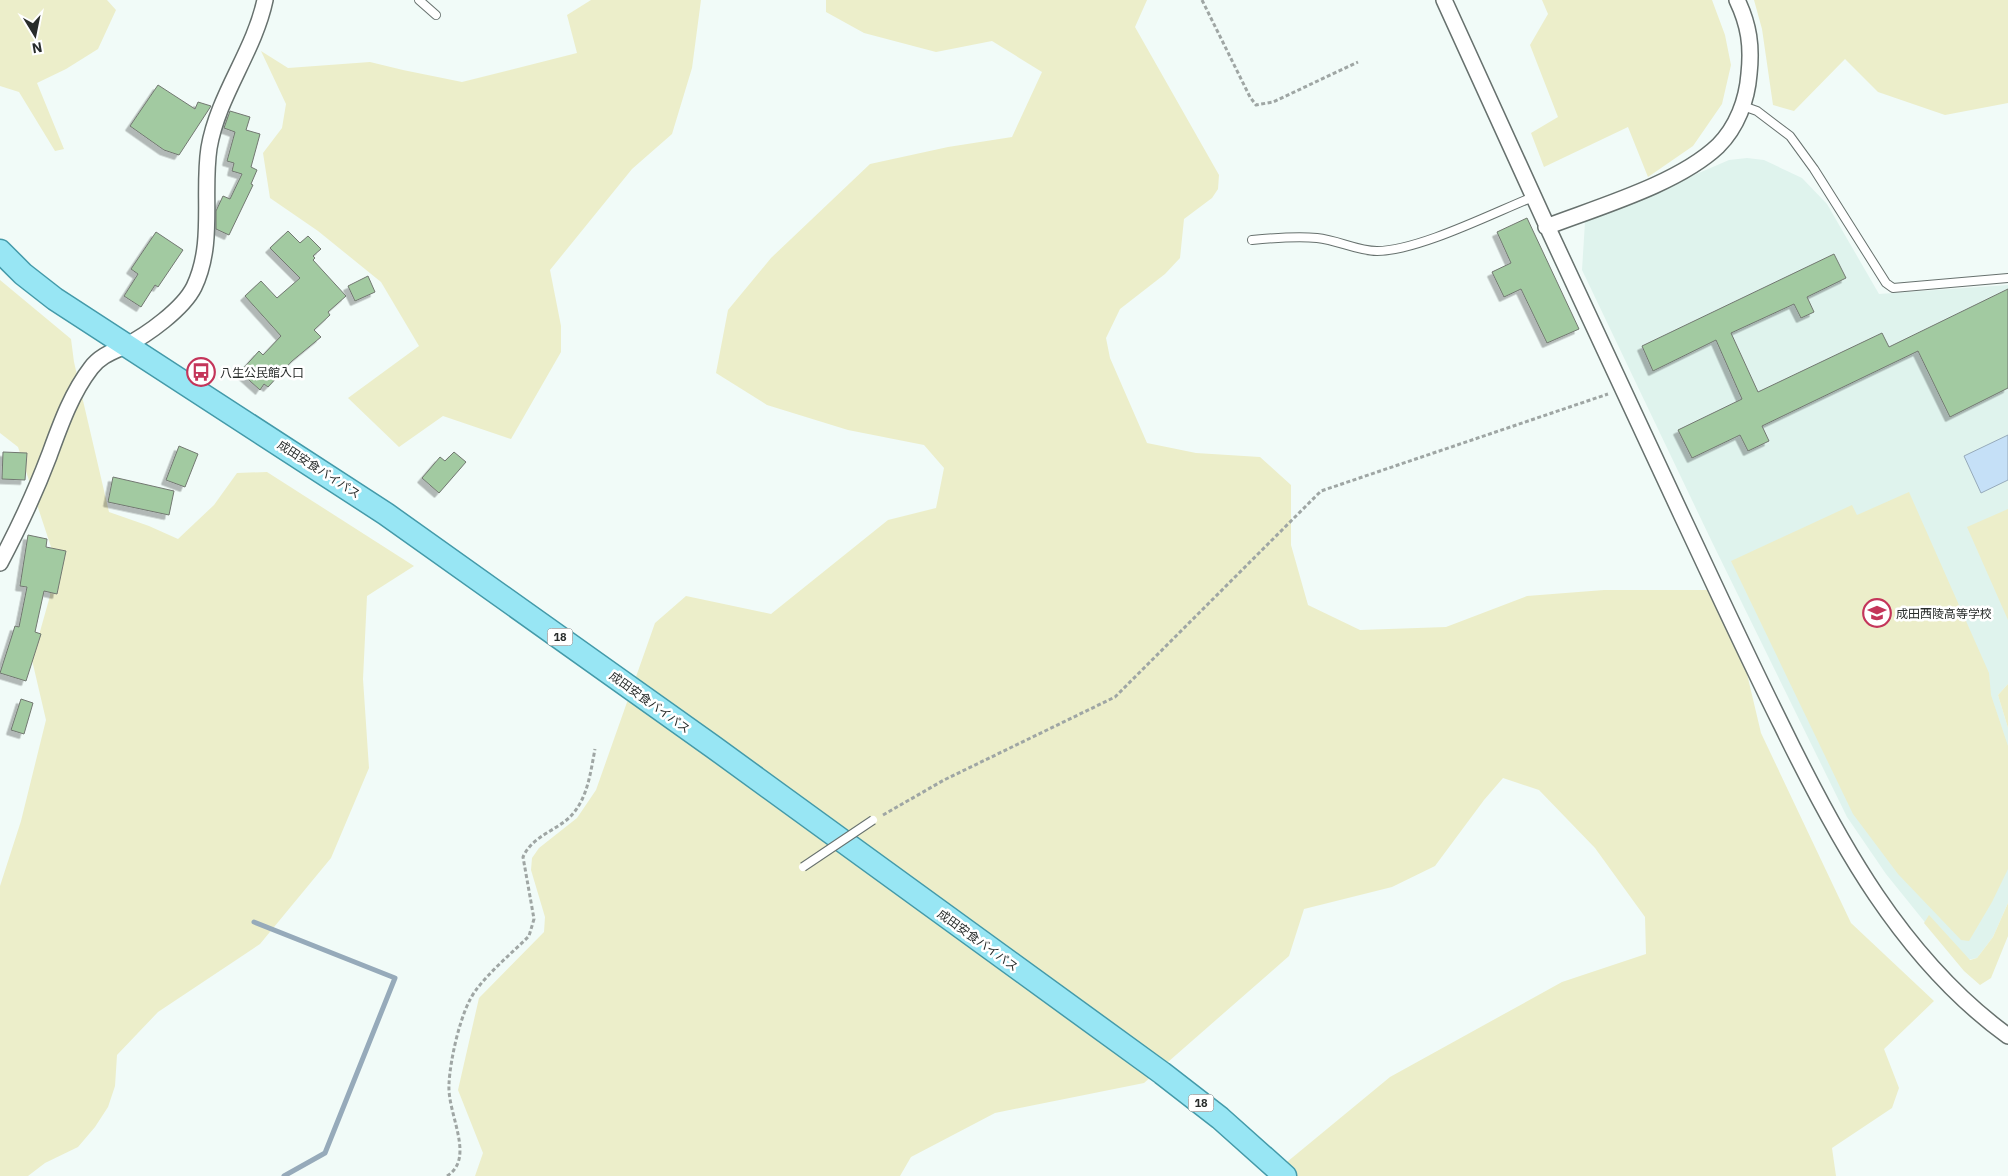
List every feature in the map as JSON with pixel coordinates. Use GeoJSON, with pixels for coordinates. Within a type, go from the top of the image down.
{"type":"FeatureCollection","features":[{"type":"Feature","properties":{"kind":"main road","name":"成田安食バイパス"},"geometry":{"type":"LineString","coordinates":[[0,251],[23,274],[54,299],[297,454],[411,531],[1112,1036],[1220,1118],[1285,1176]]}},
{"type":"Feature","properties":{"kind":"street"},"geometry":{"type":"LineString","coordinates":[[0,564],[30,504],[72,398],[91,367],[105,354],[126,345],[167,317],[184,302],[193,288],[200,272],[206,239],[211,140],[230,84],[252,40],[265,0]]}},
{"type":"Feature","properties":{"kind":"street"},"geometry":{"type":"LineString","coordinates":[[1444,0],[1546,227],[1813,791],[1882,905],[1923,958],[1963,1000],[2008,1036]]}},
{"type":"Feature","properties":{"kind":"street"},"geometry":{"type":"LineString","coordinates":[[1546,227],[1644,189],[1686,168],[1718,146],[1733,127],[1743,106],[1748,84],[1752,48],[1747,21],[1737,0]]}},
{"type":"Feature","properties":{"kind":"lane"},"geometry":{"type":"LineString","coordinates":[[419,0],[436,14]]}},
{"type":"Feature","properties":{"kind":"lane"},"geometry":{"type":"LineString","coordinates":[[1743,106],[1757,111],[1790,136],[1814,169],[1886,283],[1893,288],[2008,278]]}},
{"type":"Feature","properties":{"kind":"lane"},"geometry":{"type":"LineString","coordinates":[[1252,240],[1318,238],[1377,251],[1394,250],[1441,234],[1533,197]]}},
{"type":"Feature","properties":{"kind":"lane"},"geometry":{"type":"LineString","coordinates":[[803,867],[873,820]]}},
{"type":"Feature","properties":{"kind":"path"},"geometry":{"type":"LineString","coordinates":[[1202,0],[1250,97],[1256,104],[1273,102],[1358,62]]}},
{"type":"Feature","properties":{"kind":"path"},"geometry":{"type":"LineString","coordinates":[[873,820],[944,780],[1114,697],[1322,491],[1622,389]]}},
{"type":"Feature","properties":{"kind":"path"},"geometry":{"type":"LineString","coordinates":[[447,1176],[456,1169],[461,1156],[448,1085],[457,1036],[475,990],[529,936],[533,928],[534,919],[523,857],[534,842],[566,821],[582,801],[595,748]]}},
{"type":"Feature","properties":{"kind":"shaded area","name":"成田西陵高等学校"},"geometry":{"type":"Polygon","coordinates":[[[1747,158],[1764,160],[1802,178],[1827,204],[1879,294],[2008,285],[2008,684],[1998,695],[2008,728],[2008,903],[1993,937],[1977,958],[1957,962],[1886,874],[1847,817],[1712,542],[1582,270],[1585,222],[1729,160],[1747,158]]]}},
{"type":"Feature","properties":{"kind":"green space"},"geometry":{"type":"Polygon","coordinates":[[[0,0],[107,0],[116,10],[98,49],[66,69],[37,83],[64,149],[55,151],[19,92],[0,86],[0,0]]]}},
{"type":"Feature","properties":{"kind":"green space"},"geometry":{"type":"Polygon","coordinates":[[[591,0],[701,0],[692,68],[672,134],[632,169],[550,270],[561,326],[561,352],[511,439],[443,416],[399,447],[348,398],[419,346],[381,282],[318,231],[270,198],[263,153],[282,128],[286,104],[261,51],[288,68],[370,62],[462,82],[577,53],[567,15],[591,0]]]}},
{"type":"Feature","properties":{"kind":"green space"},"geometry":{"type":"Polygon","coordinates":[[[826,0],[1147,0],[1135,27],[1219,175],[1218,189],[1212,198],[1184,219],[1180,258],[1165,274],[1120,309],[1106,338],[1110,358],[1147,443],[1196,453],[1260,457],[1291,485],[1291,545],[1308,605],[1360,630],[1446,627],[1527,596],[1604,590],[1708,590],[1739,640],[1761,733],[1851,923],[1934,1001],[1884,1049],[1899,1088],[1892,1108],[1832,1148],[1836,1176],[1270,1176],[1390,1077],[1562,982],[1646,954],[1645,917],[1595,848],[1539,790],[1503,778],[1484,800],[1435,866],[1392,887],[1304,909],[1289,956],[1144,1083],[995,1113],[911,1157],[900,1176],[475,1176],[483,1153],[458,1090],[479,998],[544,932],[545,917],[531,870],[532,858],[539,848],[577,818],[596,790],[655,623],[686,596],[771,614],[888,520],[936,508],[944,468],[924,445],[848,430],[767,405],[716,373],[728,310],[771,258],[870,164],[948,147],[1012,137],[1042,72],[992,41],[936,52],[864,33],[826,12],[826,0]]]}},
{"type":"Feature","properties":{"kind":"green space"},"geometry":{"type":"Polygon","coordinates":[[[1542,0],[1712,0],[1725,35],[1731,65],[1722,104],[1693,146],[1648,177],[1628,127],[1544,167],[1531,133],[1558,117],[1530,45],[1548,14],[1542,0]]]}},
{"type":"Feature","properties":{"kind":"green space"},"geometry":{"type":"Polygon","coordinates":[[[1754,0],[2008,0],[2008,103],[1945,115],[1878,92],[1845,59],[1794,111],[1773,105],[1762,29],[1754,0]]]}},
{"type":"Feature","properties":{"kind":"green space"},"geometry":{"type":"Polygon","coordinates":[[[0,280],[71,339],[74,362],[109,512],[149,526],[178,539],[214,505],[237,473],[267,472],[414,566],[367,596],[363,679],[369,768],[331,858],[260,944],[158,1012],[117,1055],[115,1086],[108,1107],[95,1127],[78,1147],[45,1163],[28,1176],[0,1176],[0,886],[21,821],[46,720],[32,660],[50,596],[53,553],[18,447],[0,433],[0,280]]]}},
{"type":"Feature","properties":{"kind":"green space"},"geometry":{"type":"Polygon","coordinates":[[[1909,492],[1989,673],[1991,695],[2008,746],[2008,869],[1992,902],[1969,941],[1961,940],[1898,874],[1853,814],[1731,561],[1852,505],[1857,515],[1909,492]]]}},
{"type":"Feature","properties":{"kind":"green space"},"geometry":{"type":"Polygon","coordinates":[[[2008,509],[2008,620],[1967,527],[2008,509]]]}},
{"type":"Feature","properties":{"kind":"green space"},"geometry":{"type":"Polygon","coordinates":[[[2008,684],[2008,728],[1998,695],[2008,684]]]}},
{"type":"Feature","properties":{"kind":"green space"},"geometry":{"type":"Polygon","coordinates":[[[2008,903],[2008,936],[1991,978],[1980,985],[1964,971],[1924,923],[1929,915],[1970,960],[1977,958],[1993,937],[2008,903]]]}},
{"type":"Feature","properties":{"kind":"water"},"geometry":{"type":"Polygon","coordinates":[[[2008,435],[2008,480],[1981,493],[1964,456],[2008,435]]]}},
{"type":"Feature","properties":{"kind":"building"},"geometry":{"type":"Polygon","coordinates":[[[158,85],[195,109],[198,102],[211,106],[179,155],[164,150],[130,126],[158,85]]]}},
{"type":"Feature","properties":{"kind":"building"},"geometry":{"type":"Polygon","coordinates":[[[230,111],[250,117],[246,130],[260,134],[251,167],[257,170],[251,184],[253,185],[229,235],[216,229],[216,211],[223,196],[230,199],[242,174],[232,171],[234,163],[227,161],[235,132],[224,128],[230,111]]]}},
{"type":"Feature","properties":{"kind":"building"},"geometry":{"type":"Polygon","coordinates":[[[1527,218],[1579,329],[1547,343],[1521,289],[1504,297],[1492,272],[1511,263],[1497,232],[1527,218]]]}},
{"type":"Feature","properties":{"kind":"building"},"geometry":{"type":"Polygon","coordinates":[[[288,231],[300,243],[308,236],[321,249],[313,256],[315,258],[313,260],[346,296],[328,312],[330,315],[314,330],[321,337],[292,361],[268,387],[264,384],[260,390],[240,372],[259,351],[263,355],[281,336],[245,296],[261,281],[277,298],[300,278],[270,248],[288,231]]]}},
{"type":"Feature","properties":{"kind":"building"},"geometry":{"type":"Polygon","coordinates":[[[156,232],[183,250],[158,287],[155,285],[141,307],[124,296],[138,274],[131,269],[156,232]]]}},
{"type":"Feature","properties":{"kind":"building"},"geometry":{"type":"Polygon","coordinates":[[[1834,254],[1846,278],[1807,297],[1814,312],[1801,318],[1794,304],[1731,333],[1758,392],[1882,333],[1889,347],[2008,289],[2008,388],[1950,417],[1918,351],[1762,426],[1769,441],[1748,451],[1740,435],[1692,458],[1678,430],[1742,399],[1716,340],[1653,371],[1642,346],[1834,254]]]}},
{"type":"Feature","properties":{"kind":"building"},"geometry":{"type":"Polygon","coordinates":[[[368,276],[375,292],[355,301],[348,286],[368,276]]]}},
{"type":"Feature","properties":{"kind":"building"},"geometry":{"type":"Polygon","coordinates":[[[179,446],[198,454],[185,487],[166,480],[179,446]]]}},
{"type":"Feature","properties":{"kind":"building"},"geometry":{"type":"Polygon","coordinates":[[[3,452],[27,453],[25,480],[2,479],[3,452]]]}},
{"type":"Feature","properties":{"kind":"building"},"geometry":{"type":"Polygon","coordinates":[[[454,452],[466,462],[439,493],[422,478],[440,457],[445,461],[454,452]]]}},
{"type":"Feature","properties":{"kind":"building"},"geometry":{"type":"Polygon","coordinates":[[[113,477],[174,491],[169,515],[108,502],[113,477]]]}},
{"type":"Feature","properties":{"kind":"building"},"geometry":{"type":"Polygon","coordinates":[[[28,535],[47,539],[46,547],[66,551],[57,594],[44,591],[35,632],[41,634],[26,681],[0,673],[15,626],[19,627],[27,587],[20,586],[28,535]]]}},
{"type":"Feature","properties":{"kind":"building"},"geometry":{"type":"Polygon","coordinates":[[[21,699],[33,703],[24,734],[11,730],[21,699]]]}},
{"type":"Feature","properties":{"kind":"waterway"},"geometry":{"type":"LineString","coordinates":[[254,922],[395,978],[325,1153],[284,1176]]}},
{"type":"Feature","properties":{"kind":"place","name":"八生公民館入口"},"geometry":{"type":"Point","coordinates":[201,372]}},
{"type":"Feature","properties":{"kind":"place","name":"成田西陵高等学校"},"geometry":{"type":"Point","coordinates":[1877,613]}}]}
